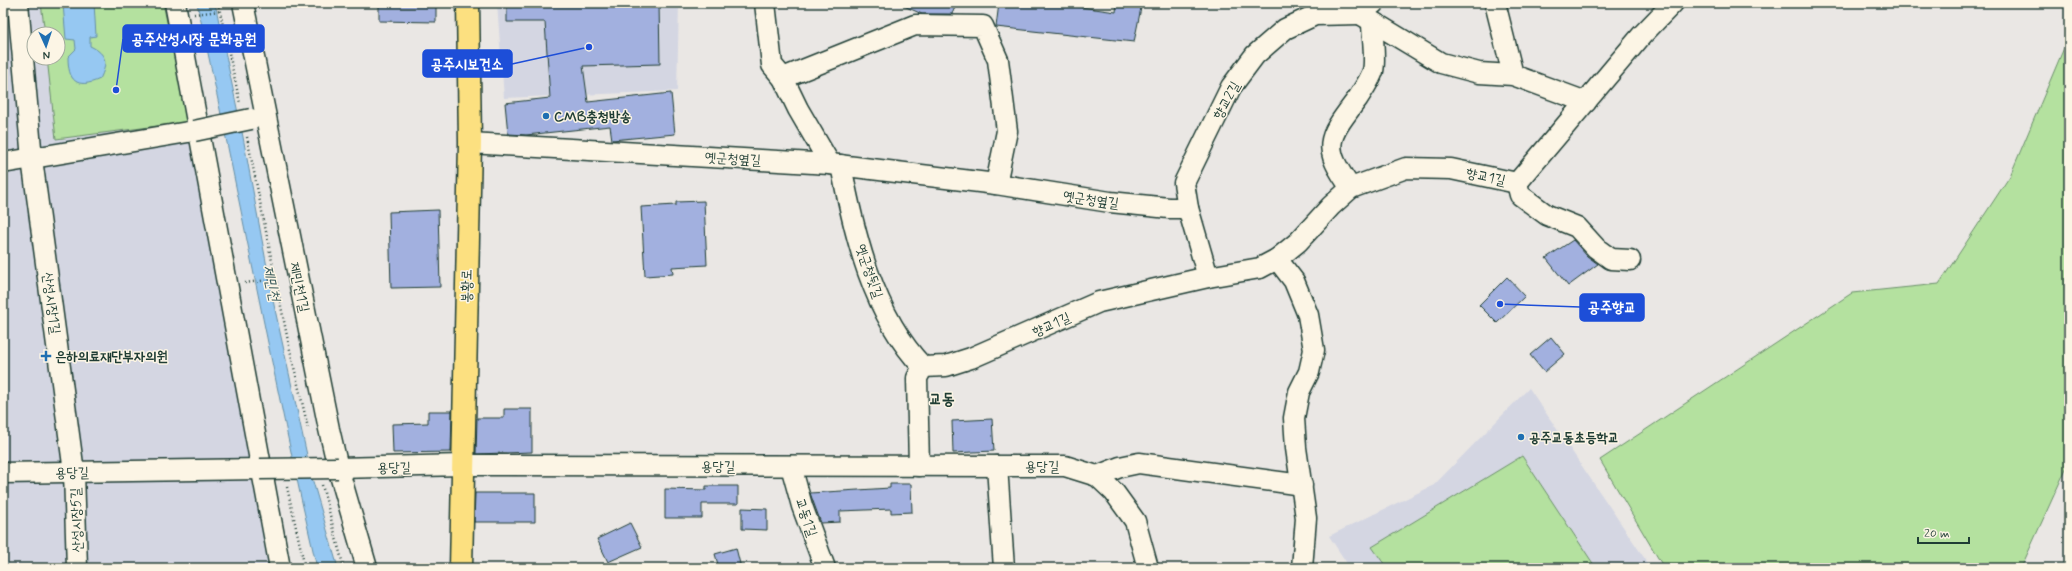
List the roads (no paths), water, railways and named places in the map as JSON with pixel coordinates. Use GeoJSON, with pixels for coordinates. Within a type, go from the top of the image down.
{"type":"FeatureCollection","features":[{"type":"Feature","properties":{"kind":"main road","name":"봉황로"},"geometry":{"type":"LineString","coordinates":[[461,568],[470,143],[468,3]]}},
{"type":"Feature","properties":{"kind":"street","name":"산성시장1길"},"geometry":{"type":"LineString","coordinates":[[18,3],[32,159],[74,472]]}},
{"type":"Feature","properties":{"kind":"street","name":"제민천1길"},"geometry":{"type":"LineString","coordinates":[[243,3],[250,119],[338,468],[367,568]]}},
{"type":"Feature","properties":{"kind":"street","name":"옛군청뒷길"},"geometry":{"type":"LineString","coordinates":[[765,3],[772,65],[783,78],[798,109],[835,164],[875,293],[908,352],[922,367]]}},
{"type":"Feature","properties":{"kind":"street"},"geometry":{"type":"LineString","coordinates":[[1495,3],[1513,76]]}},
{"type":"Feature","properties":{"kind":"street","name":"향교1길"},"geometry":{"type":"LineString","coordinates":[[922,367],[946,366],[971,358],[1100,302],[1208,277],[1260,268],[1277,259],[1298,242],[1331,206],[1351,188],[1406,168],[1451,169],[1517,183],[1642,35],[1673,3]]}},
{"type":"Feature","properties":{"kind":"street"},"geometry":{"type":"LineString","coordinates":[[181,9],[260,469],[280,568]]}},
{"type":"Feature","properties":{"kind":"street"},"geometry":{"type":"LineString","coordinates":[[1369,13],[1441,63],[1479,73],[1513,76],[1586,102]]}},
{"type":"Feature","properties":{"kind":"street"},"geometry":{"type":"LineString","coordinates":[[1351,188],[1339,172],[1331,153],[1332,136],[1362,91],[1373,70],[1369,13]]}},
{"type":"Feature","properties":{"kind":"street","name":"향교2길"},"geometry":{"type":"LineString","coordinates":[[1208,277],[1188,208],[1184,183],[1231,87],[1255,55],[1285,29],[1314,15],[1369,13]]}},
{"type":"Feature","properties":{"kind":"street"},"geometry":{"type":"LineString","coordinates":[[783,78],[915,25],[984,26],[998,60],[1007,131],[996,184]]}},
{"type":"Feature","properties":{"kind":"street"},"geometry":{"type":"LineString","coordinates":[[3,163],[194,131],[250,119]]}},
{"type":"Feature","properties":{"kind":"street","name":"옛군청옆길"},"geometry":{"type":"LineString","coordinates":[[470,143],[835,164],[996,184],[1110,202],[1169,208],[1188,208]]}},
{"type":"Feature","properties":{"kind":"street"},"geometry":{"type":"LineString","coordinates":[[1517,183],[1520,195],[1547,215],[1577,227],[1596,248],[1611,259],[1630,260]]}},
{"type":"Feature","properties":{"kind":"street"},"geometry":{"type":"LineString","coordinates":[[1277,259],[1294,281],[1308,315],[1314,350],[1309,372],[1300,392],[1294,418],[1296,448],[1306,518],[1302,568]]}},
{"type":"Feature","properties":{"kind":"street"},"geometry":{"type":"LineString","coordinates":[[919,466],[917,378],[922,367]]}},
{"type":"Feature","properties":{"kind":"street"},"geometry":{"type":"LineString","coordinates":[[1097,476],[1120,467],[1139,463],[1302,485]]}},
{"type":"Feature","properties":{"kind":"street","name":"용당길"},"geometry":{"type":"LineString","coordinates":[[3,473],[462,465],[1065,466],[1097,476],[1114,492],[1135,520],[1148,568]]}},
{"type":"Feature","properties":{"kind":"street","name":"교동1길"},"geometry":{"type":"LineString","coordinates":[[791,466],[802,506],[824,568]]}},
{"type":"Feature","properties":{"kind":"street"},"geometry":{"type":"LineString","coordinates":[[997,466],[1004,568]]}},
{"type":"Feature","properties":{"kind":"street","name":"산성시장5길"},"geometry":{"type":"LineString","coordinates":[[74,472],[77,568]]}},
{"type":"Feature","properties":{"kind":"water"},"geometry":{"type":"Polygon","coordinates":[[[94,3],[96,36],[90,37],[90,46],[100,52],[103,56],[105,64],[100,79],[92,82],[79,83],[72,77],[68,65],[68,57],[76,49],[75,40],[66,39],[63,4],[94,3]]]}},
{"type":"Feature","properties":{"kind":"water","name":"제민천"},"geometry":{"type":"Polygon","coordinates":[[[197,3],[214,3],[216,8],[243,137],[274,305],[312,478],[338,568],[317,568],[197,3]]]}},
{"type":"Feature","properties":{"kind":"place","name":"공주시보건소"},"geometry":{"type":"Point","coordinates":[589,47]}},
{"type":"Feature","properties":{"kind":"place","name":"공주산성시장 문화공원"},"geometry":{"type":"Point","coordinates":[116,90]}},
{"type":"Feature","properties":{"kind":"place","name":"CMB충청방송"},"geometry":{"type":"Point","coordinates":[546,116]}},
{"type":"Feature","properties":{"kind":"place","name":"공주향교"},"geometry":{"type":"Point","coordinates":[1500,304]}},
{"type":"Feature","properties":{"kind":"place","name":"은하의료재단부자의원"},"geometry":{"type":"Point","coordinates":[46,356]}},
{"type":"Feature","properties":{"kind":"place","name":"공주교동초등학교"},"geometry":{"type":"Point","coordinates":[1521,437]}},
{"type":"Feature","properties":{"kind":"district","name":"교동"},"geometry":{"type":"Point","coordinates":[942,398]}}]}
